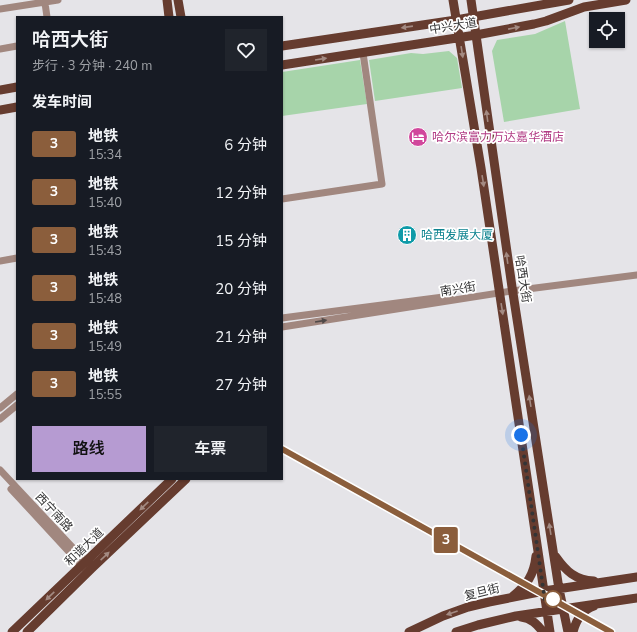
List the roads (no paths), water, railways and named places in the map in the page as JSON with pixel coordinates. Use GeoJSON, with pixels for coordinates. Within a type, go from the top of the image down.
{"type":"FeatureCollection","features":[{"type":"Feature","properties":{"kind":"main road"},"geometry":{"type":"LineString","coordinates":[[167,0],[170,16]]}},
{"type":"Feature","properties":{"kind":"main road"},"geometry":{"type":"LineString","coordinates":[[178,0],[181,16]]}},
{"type":"Feature","properties":{"kind":"main road","name":"哈西大街"},"geometry":{"type":"LineString","coordinates":[[453,0],[481,168],[550,632]]}},
{"type":"Feature","properties":{"kind":"main road","name":"哈西大街"},"geometry":{"type":"LineString","coordinates":[[471,0],[512,289],[568,632]]}},
{"type":"Feature","properties":{"kind":"main road","name":"中兴大道"},"geometry":{"type":"LineString","coordinates":[[283,46],[456,20],[568,0]]}},
{"type":"Feature","properties":{"kind":"main road","name":"中兴大道"},"geometry":{"type":"LineString","coordinates":[[283,65],[476,35],[546,21],[584,7],[626,0]]}},
{"type":"Feature","properties":{"kind":"main road"},"geometry":{"type":"LineString","coordinates":[[0,90],[16,87]]}},
{"type":"Feature","properties":{"kind":"main road"},"geometry":{"type":"LineString","coordinates":[[0,110],[16,107]]}},
{"type":"Feature","properties":{"kind":"main road","name":"和谐大道"},"geometry":{"type":"LineString","coordinates":[[27,632],[171,480]]}},
{"type":"Feature","properties":{"kind":"main road","name":"和谐大道"},"geometry":{"type":"LineString","coordinates":[[12,632],[185,480]]}},
{"type":"Feature","properties":{"kind":"main road"},"geometry":{"type":"LineString","coordinates":[[511,597],[525,585],[531,576],[534,568],[537,545]]}},
{"type":"Feature","properties":{"kind":"main road"},"geometry":{"type":"LineString","coordinates":[[555,556],[563,567],[571,574],[589,581],[601,582]]}},
{"type":"Feature","properties":{"kind":"main road","name":"复旦街"},"geometry":{"type":"LineString","coordinates":[[408,632],[443,616],[468,607],[544,591],[637,577]]}},
{"type":"Feature","properties":{"kind":"main road"},"geometry":{"type":"LineString","coordinates":[[456,632],[516,616],[637,598]]}},
{"type":"Feature","properties":{"kind":"main road"},"geometry":{"type":"LineString","coordinates":[[573,632],[577,621],[586,610],[599,604]]}},
{"type":"Feature","properties":{"kind":"main road"},"geometry":{"type":"LineString","coordinates":[[516,616],[526,617],[534,621],[543,632]]}},
{"type":"Feature","properties":{"kind":"street"},"geometry":{"type":"LineString","coordinates":[[0,9],[58,0]]}},
{"type":"Feature","properties":{"kind":"street"},"geometry":{"type":"LineString","coordinates":[[45,3],[47,16]]}},
{"type":"Feature","properties":{"kind":"street"},"geometry":{"type":"LineString","coordinates":[[0,49],[16,46]]}},
{"type":"Feature","properties":{"kind":"street"},"geometry":{"type":"LineString","coordinates":[[283,200],[382,184],[363,53]]}},
{"type":"Feature","properties":{"kind":"street"},"geometry":{"type":"LineString","coordinates":[[0,261],[16,258]]}},
{"type":"Feature","properties":{"kind":"street","name":"南兴街"},"geometry":{"type":"LineString","coordinates":[[283,327],[499,291],[637,271]]}},
{"type":"Feature","properties":{"kind":"street","name":"南兴街"},"geometry":{"type":"LineString","coordinates":[[512,289],[637,275]]}},
{"type":"Feature","properties":{"kind":"street","name":"南兴街"},"geometry":{"type":"LineString","coordinates":[[283,318],[499,291]]}},
{"type":"Feature","properties":{"kind":"street"},"geometry":{"type":"LineString","coordinates":[[0,408],[16,395]]}},
{"type":"Feature","properties":{"kind":"street"},"geometry":{"type":"LineString","coordinates":[[0,419],[16,406]]}},
{"type":"Feature","properties":{"kind":"street","name":"西宁南路"},"geometry":{"type":"LineString","coordinates":[[0,470],[87,567]]}},
{"type":"Feature","properties":{"kind":"street","name":"西宁南路"},"geometry":{"type":"LineString","coordinates":[[0,477],[87,567]]}},
{"type":"Feature","properties":{"kind":"metro line","name":"3"},"geometry":{"type":"LineString","coordinates":[[283,450],[611,632]]}},
{"type":"Feature","properties":{"kind":"place","name":"哈尔滨富力万达嘉华酒店"},"geometry":{"type":"Point","coordinates":[418,137]}},
{"type":"Feature","properties":{"kind":"place","name":"哈西发展大厦"},"geometry":{"type":"Point","coordinates":[407,235]}}]}
